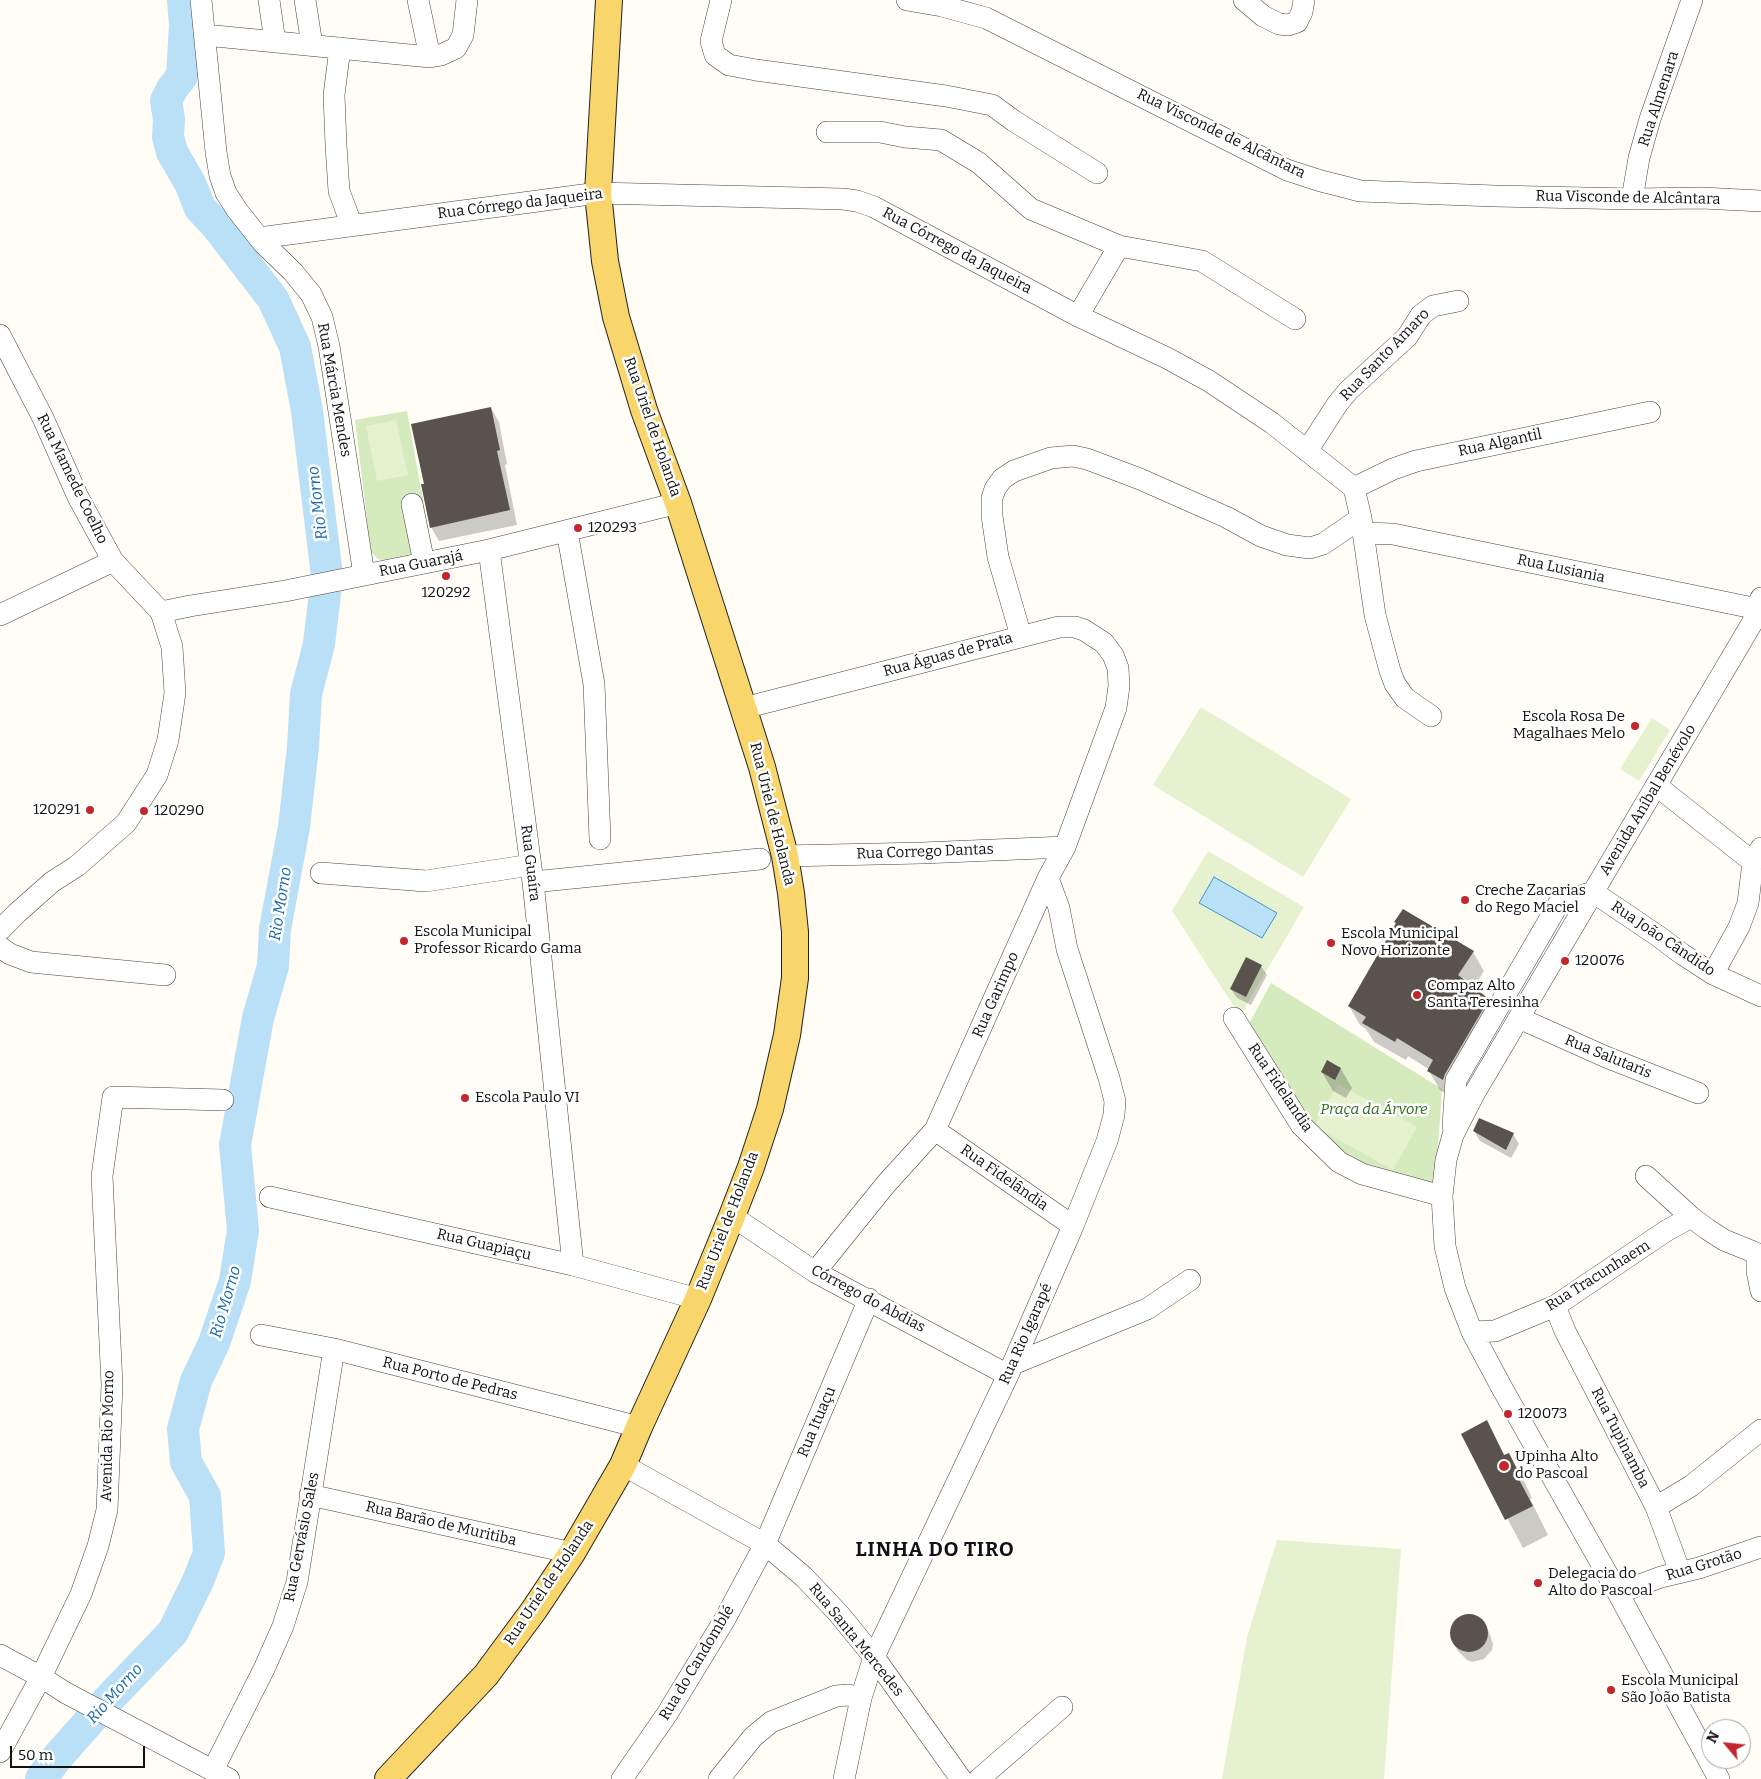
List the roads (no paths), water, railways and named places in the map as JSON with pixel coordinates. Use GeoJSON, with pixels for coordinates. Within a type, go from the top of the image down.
{"type":"FeatureCollection","features":[{"type":"Feature","properties":{"kind":"main road","name":"Rua Uriel de Holanda"},"geometry":{"type":"LineString","coordinates":[[388,1779],[486,1674],[534,1610],[572,1553],[623,1465],[638,1427],[698,1299],[732,1216],[770,1110],[787,1035],[795,978],[795,932],[786,856],[744,708],[678,503],[644,410],[616,317],[605,262],[598,193],[610,0]]}},
{"type":"Feature","properties":{"kind":"street","name":"Rua Márcia Mendes"},"geometry":{"type":"LineString","coordinates":[[201,0],[216,152],[220,176],[226,193],[259,238],[293,272],[311,294],[322,317],[329,346],[364,576]]}},
{"type":"Feature","properties":{"kind":"street"},"geometry":{"type":"LineString","coordinates":[[269,0],[275,42]]}},
{"type":"Feature","properties":{"kind":"street"},"geometry":{"type":"LineString","coordinates":[[305,0],[312,45]]}},
{"type":"Feature","properties":{"kind":"street"},"geometry":{"type":"LineString","coordinates":[[418,0],[430,57]]}},
{"type":"Feature","properties":{"kind":"street"},"geometry":{"type":"LineString","coordinates":[[205,35],[430,57],[441,55],[456,48],[463,35],[467,0]]}},
{"type":"Feature","properties":{"kind":"street"},"geometry":{"type":"LineString","coordinates":[[721,0],[711,41],[715,55],[729,65],[765,72],[946,96],[992,104],[1014,121],[1097,173]]}},
{"type":"Feature","properties":{"kind":"street","name":"Rua Visconde de Alcântara"},"geometry":{"type":"LineString","coordinates":[[907,0],[942,6],[986,18],[1287,170],[1321,182],[1360,191],[1632,199],[1702,198],[1761,201]]}},
{"type":"Feature","properties":{"kind":"street"},"geometry":{"type":"LineString","coordinates":[[1244,0],[1263,16],[1288,26],[1296,22],[1302,12],[1304,0]]}},
{"type":"Feature","properties":{"kind":"street","name":"Rua Almenara"},"geometry":{"type":"LineString","coordinates":[[1632,199],[1639,158],[1650,120],[1692,0]]}},
{"type":"Feature","properties":{"kind":"street"},"geometry":{"type":"LineString","coordinates":[[340,48],[334,96],[339,191],[352,226]]}},
{"type":"Feature","properties":{"kind":"street"},"geometry":{"type":"LineString","coordinates":[[827,132],[880,132],[905,137],[941,140],[979,163],[1031,209],[1119,246],[1202,261],[1295,319]]}},
{"type":"Feature","properties":{"kind":"street","name":"Rua Córrego da Jaqueira"},"geometry":{"type":"LineString","coordinates":[[259,238],[598,193],[843,199],[857,201],[874,207],[1078,316],[1167,358],[1209,381],[1272,423],[1354,488]]}},
{"type":"Feature","properties":{"kind":"street"},"geometry":{"type":"LineString","coordinates":[[1078,316],[1119,246]]}},
{"type":"Feature","properties":{"kind":"street","name":"Rua Santo Amaro"},"geometry":{"type":"LineString","coordinates":[[1306,451],[1338,403],[1349,390],[1407,337],[1421,315],[1433,306],[1458,301]]}},
{"type":"Feature","properties":{"kind":"street","name":"Rua Mamede Coelho"},"geometry":{"type":"LineString","coordinates":[[0,335],[43,418],[78,497],[113,561],[161,612],[172,647],[175,693],[168,740],[156,774],[126,823],[104,844],[52,882],[0,930]]}},
{"type":"Feature","properties":{"kind":"street","name":"Rua Algantil"},"geometry":{"type":"LineString","coordinates":[[1354,488],[1393,469],[1416,461],[1650,412]]}},
{"type":"Feature","properties":{"kind":"street"},"geometry":{"type":"LineString","coordinates":[[1021,636],[998,557],[992,516],[992,498],[1002,478],[1014,471],[1051,458],[1073,456],[1087,459],[1140,479],[1226,517],[1261,536],[1287,545],[1310,548],[1362,526]]}},
{"type":"Feature","properties":{"kind":"street"},"geometry":{"type":"LineString","coordinates":[[1354,488],[1376,615],[1390,671],[1405,698],[1431,716]]}},
{"type":"Feature","properties":{"kind":"street","name":"Rua Guarajá"},"geometry":{"type":"LineString","coordinates":[[161,612],[285,591],[489,550],[568,539],[678,503]]}},
{"type":"Feature","properties":{"kind":"street"},"geometry":{"type":"LineString","coordinates":[[412,504],[424,563]]}},
{"type":"Feature","properties":{"kind":"street","name":"Rua Lusiania"},"geometry":{"type":"LineString","coordinates":[[1362,526],[1759,611]]}},
{"type":"Feature","properties":{"kind":"street"},"geometry":{"type":"LineString","coordinates":[[568,539],[594,684],[600,839]]}},
{"type":"Feature","properties":{"kind":"street","name":"Rua Guaíra"},"geometry":{"type":"LineString","coordinates":[[489,550],[532,874],[573,1265]]}},
{"type":"Feature","properties":{"kind":"street"},"geometry":{"type":"LineString","coordinates":[[0,614],[113,561]]}},
{"type":"Feature","properties":{"kind":"street","name":"Avenida Aníbal Benévolo"},"geometry":{"type":"LineString","coordinates":[[1719,1779],[1618,1593],[1472,1332],[1455,1288],[1445,1246],[1442,1196],[1446,1160],[1452,1135],[1474,1094],[1759,611]]}},
{"type":"Feature","properties":{"kind":"street","name":"Rua Águas de Prata"},"geometry":{"type":"LineString","coordinates":[[744,708],[1059,627],[1075,627],[1084,630],[1104,643],[1113,655],[1118,668],[1118,686]]}},
{"type":"Feature","properties":{"kind":"street","name":"Rua Garimpo"},"geometry":{"type":"LineString","coordinates":[[815,1272],[886,1184],[936,1130],[1048,878],[1065,847],[1109,731],[1116,708],[1118,686]]}},
{"type":"Feature","properties":{"kind":"street"},"geometry":{"type":"LineString","coordinates":[[1657,786],[1757,855],[1750,883],[1748,903],[1739,928],[1713,974]]}},
{"type":"Feature","properties":{"kind":"street","name":"Rua Corrego Dantas"},"geometry":{"type":"LineString","coordinates":[[786,856],[1065,847]]}},
{"type":"Feature","properties":{"kind":"street"},"geometry":{"type":"LineString","coordinates":[[321,873],[426,881],[760,859]]}},
{"type":"Feature","properties":{"kind":"street","name":"Rua Rio Igarapé"},"geometry":{"type":"LineString","coordinates":[[844,1779],[861,1698],[874,1657],[1011,1369],[1074,1226],[1107,1141],[1114,1115],[1115,1101],[1067,949],[1059,908],[1048,878]]}},
{"type":"Feature","properties":{"kind":"street"},"geometry":{"type":"LineString","coordinates":[[1452,1135],[1456,1080],[1559,904],[1593,892]]}},
{"type":"Feature","properties":{"kind":"street","name":"Rua João Cândido"},"geometry":{"type":"LineString","coordinates":[[1593,892],[1713,974],[1761,996]]}},
{"type":"Feature","properties":{"kind":"street"},"geometry":{"type":"LineString","coordinates":[[0,947],[10,954],[31,962],[165,975]]}},
{"type":"Feature","properties":{"kind":"street","name":"Rua Fidelandia"},"geometry":{"type":"LineString","coordinates":[[1234,1018],[1300,1125],[1339,1162],[1362,1174],[1442,1196]]}},
{"type":"Feature","properties":{"kind":"street","name":"Rua Salutaris"},"geometry":{"type":"LineString","coordinates":[[1519,1018],[1606,1057],[1698,1093]]}},
{"type":"Feature","properties":{"kind":"street","name":"Avenida Rio Morno"},"geometry":{"type":"LineString","coordinates":[[0,1752],[41,1677],[81,1594],[98,1546],[107,1510],[112,1385],[102,1176],[113,1097],[223,1100]]}},
{"type":"Feature","properties":{"kind":"street","name":"Rua Fidelândia"},"geometry":{"type":"LineString","coordinates":[[936,1130],[1074,1226]]}},
{"type":"Feature","properties":{"kind":"street"},"geometry":{"type":"LineString","coordinates":[[1646,1176],[1691,1217],[1724,1240],[1759,1254],[1757,1271],[1761,1291]]}},
{"type":"Feature","properties":{"kind":"street","name":"Rua Guapiaçu"},"geometry":{"type":"LineString","coordinates":[[270,1197],[573,1265],[698,1299]]}},
{"type":"Feature","properties":{"kind":"street","name":"Córrego do Abdias"},"geometry":{"type":"LineString","coordinates":[[732,1216],[815,1272],[1011,1369]]}},
{"type":"Feature","properties":{"kind":"street","name":"Rua Tracunhaem"},"geometry":{"type":"LineString","coordinates":[[1472,1332],[1495,1330],[1554,1306],[1666,1231],[1691,1217]]}},
{"type":"Feature","properties":{"kind":"street"},"geometry":{"type":"LineString","coordinates":[[1011,1369],[1147,1309],[1190,1280]]}},
{"type":"Feature","properties":{"kind":"street","name":"Rua Ituaçu"},"geometry":{"type":"LineString","coordinates":[[765,1544],[869,1299]]}},
{"type":"Feature","properties":{"kind":"street","name":"Rua Tupinamba"},"geometry":{"type":"LineString","coordinates":[[1554,1306],[1656,1507],[1680,1572]]}},
{"type":"Feature","properties":{"kind":"street","name":"Rua Porto de Pedras"},"geometry":{"type":"LineString","coordinates":[[261,1335],[334,1349],[638,1427]]}},
{"type":"Feature","properties":{"kind":"street","name":"Rua Gervásio Sales"},"geometry":{"type":"LineString","coordinates":[[221,1774],[283,1626],[297,1582],[334,1349]]}},
{"type":"Feature","properties":{"kind":"street"},"geometry":{"type":"LineString","coordinates":[[1656,1507],[1691,1486],[1761,1430]]}},
{"type":"Feature","properties":{"kind":"street","name":"Rua Santa Mercedes"},"geometry":{"type":"LineString","coordinates":[[623,1465],[765,1544],[804,1577],[839,1614],[874,1657],[961,1779]]}},
{"type":"Feature","properties":{"kind":"street","name":"Rua Barão de Muritiba"},"geometry":{"type":"LineString","coordinates":[[310,1495],[572,1553]]}},
{"type":"Feature","properties":{"kind":"street","name":"Rua do Candomblé"},"geometry":{"type":"LineString","coordinates":[[622,1779],[667,1714],[725,1619],[765,1544]]}},
{"type":"Feature","properties":{"kind":"street","name":"Rua Grotão"},"geometry":{"type":"LineString","coordinates":[[1618,1593],[1761,1547]]}},
{"type":"Feature","properties":{"kind":"street"},"geometry":{"type":"LineString","coordinates":[[0,1655],[66,1693],[221,1774]]}},
{"type":"Feature","properties":{"kind":"street"},"geometry":{"type":"LineString","coordinates":[[719,1779],[753,1737],[771,1722],[836,1696],[848,1695],[861,1698]]}},
{"type":"Feature","properties":{"kind":"street"},"geometry":{"type":"LineString","coordinates":[[979,1779],[1062,1707]]}},
{"type":"Feature","properties":{"kind":"water"},"geometry":{"type":"Polygon","coordinates":[[[1214,877],[1277,913],[1262,938],[1199,903],[1214,877]]]}},
{"type":"Feature","properties":{"kind":"waterway","name":"Rio Morno"},"geometry":{"type":"LineString","coordinates":[[41,1779],[55,1760],[107,1701],[173,1632],[198,1581],[209,1553],[205,1496],[186,1462],[183,1429],[196,1381],[214,1343],[235,1281],[243,1230],[235,1145],[258,1018],[273,966],[275,929],[294,827],[303,747],[306,694],[319,644],[327,576],[307,411],[295,347],[273,299],[216,225],[200,208],[190,183],[172,152],[168,137],[169,119],[166,101],[182,76],[185,25],[183,0]]}},
{"type":"Feature","properties":{"kind":"place","name":"120293"},"geometry":{"type":"Point","coordinates":[578,528]}},
{"type":"Feature","properties":{"kind":"place","name":"120292"},"geometry":{"type":"Point","coordinates":[446,576]}},
{"type":"Feature","properties":{"kind":"place","name":"Escola Rosa De Magalhaes Melo"},"geometry":{"type":"Point","coordinates":[1635,726]}},
{"type":"Feature","properties":{"kind":"place","name":"120291"},"geometry":{"type":"Point","coordinates":[90,810]}},
{"type":"Feature","properties":{"kind":"place","name":"120290"},"geometry":{"type":"Point","coordinates":[144,811]}},
{"type":"Feature","properties":{"kind":"place","name":"Creche Zacarias do Rego Maciel"},"geometry":{"type":"Point","coordinates":[1465,900]}},
{"type":"Feature","properties":{"kind":"place","name":"Escola Municipal Professor Ricardo Gama"},"geometry":{"type":"Point","coordinates":[404,941]}},
{"type":"Feature","properties":{"kind":"place","name":"Escola Municipal Novo Horizonte"},"geometry":{"type":"Point","coordinates":[1331,943]}},
{"type":"Feature","properties":{"kind":"place","name":"120076"},"geometry":{"type":"Point","coordinates":[1565,961]}},
{"type":"Feature","properties":{"kind":"place","name":"Compaz Alto Santa Teresinha"},"geometry":{"type":"Point","coordinates":[1417,995]}},
{"type":"Feature","properties":{"kind":"place","name":"Escola Paulo VI"},"geometry":{"type":"Point","coordinates":[465,1098]}},
{"type":"Feature","properties":{"kind":"place","name":"120073"},"geometry":{"type":"Point","coordinates":[1508,1414]}},
{"type":"Feature","properties":{"kind":"place","name":"Upinha Alto do Pascoal"},"geometry":{"type":"Point","coordinates":[1504,1466]}},
{"type":"Feature","properties":{"kind":"place","name":"Delegacia do Alto do Pascoal"},"geometry":{"type":"Point","coordinates":[1538,1583]}},
{"type":"Feature","properties":{"kind":"place","name":"Escola Municipal São João Batista"},"geometry":{"type":"Point","coordinates":[1611,1690]}},
{"type":"Feature","properties":{"kind":"district","name":"LINHA DO TIRO"},"geometry":{"type":"Point","coordinates":[935,1550]}},
{"type":"Feature","properties":{"kind":"park label","name":"Praça da Árvore"},"geometry":{"type":"Point","coordinates":[1374,1110]}}]}
